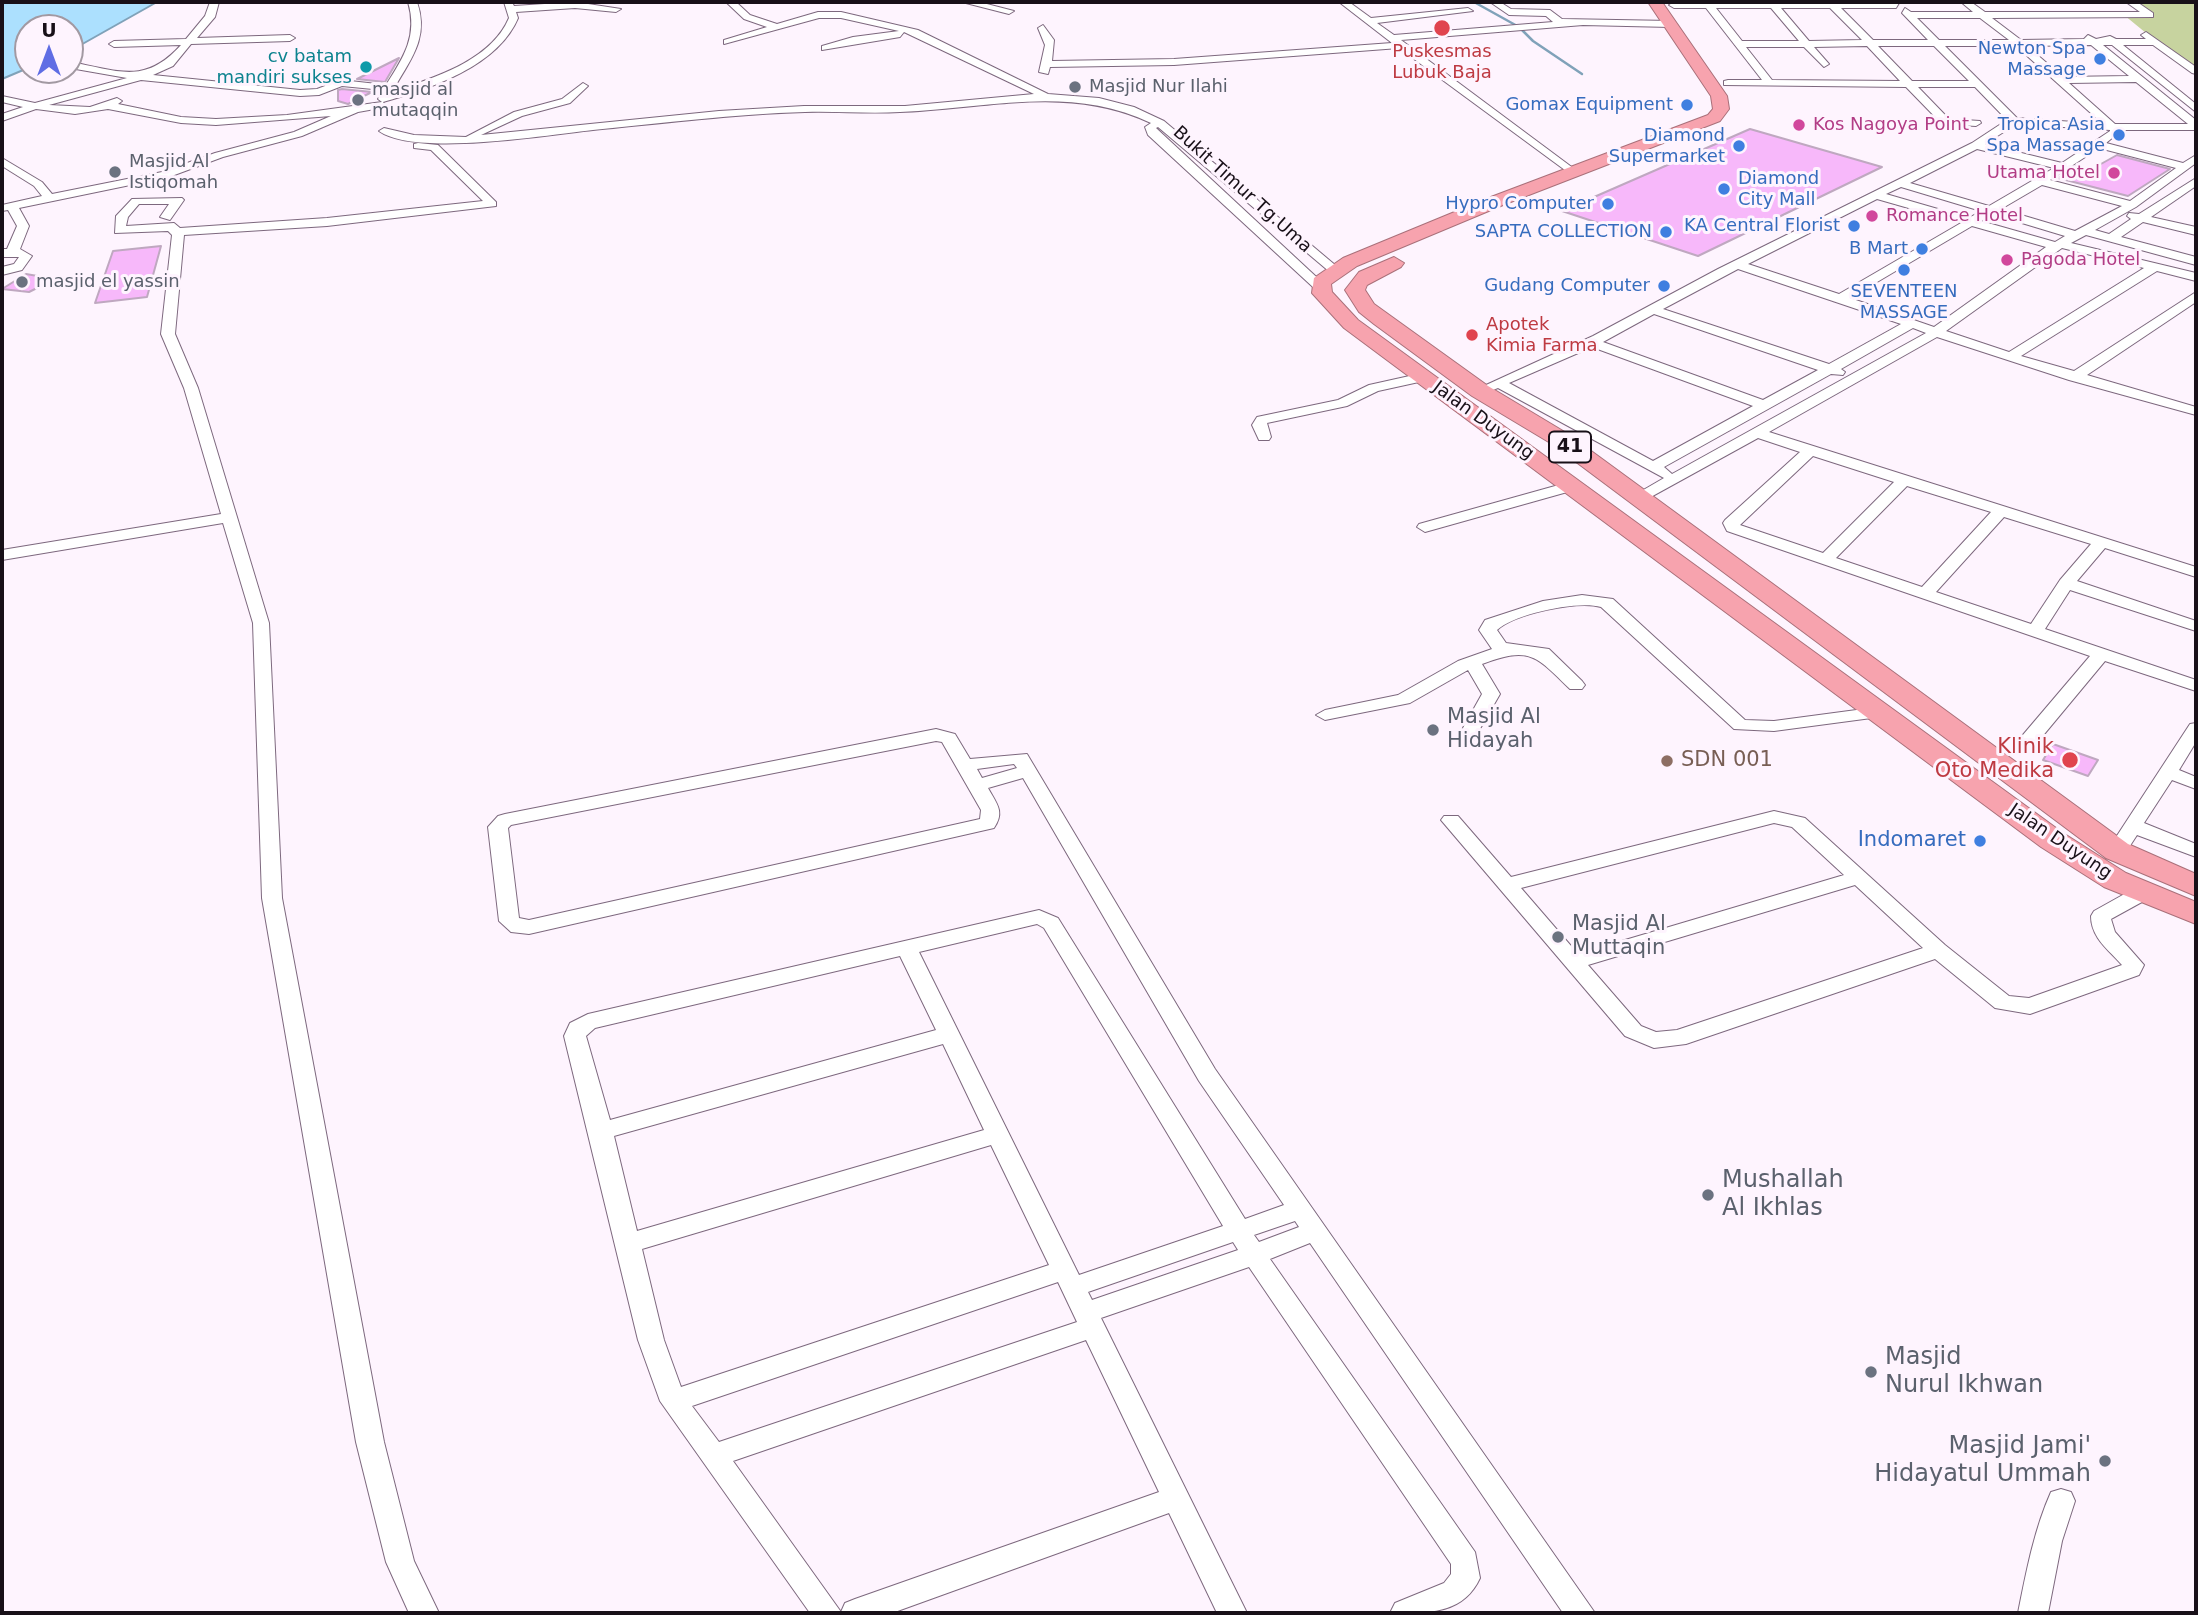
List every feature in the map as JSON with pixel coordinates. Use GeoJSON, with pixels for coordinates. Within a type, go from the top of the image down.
{"type":"FeatureCollection","features":[{"type":"Feature","properties":{"kind":"highway","name":"Jalan Duyung"},"geometry":{"type":"LineString","coordinates":[[1608,167],[1632,165],[1735,117],[1740,108],[1739,99],[1728,83],[1671,24],[1655,2]]}},
{"type":"Feature","properties":{"kind":"highway","name":"Jalan Duyung"},"geometry":{"type":"LineString","coordinates":[[1673,3],[1720,96],[1721,109],[1717,116],[1378,270],[1357,283],[1356,294],[1366,308],[1490,388],[1535,424],[2117,851],[2196,886]]}},
{"type":"Feature","properties":{"kind":"highway"},"geometry":{"type":"LineString","coordinates":[[1327,277],[1577,171],[1608,167]]}},
{"type":"Feature","properties":{"kind":"highway","name":"Jalan Duyung"},"geometry":{"type":"LineString","coordinates":[[1327,277],[1329,302],[1351,324],[2052,840],[2115,880],[2196,914]]}},
{"type":"Feature","properties":{"kind":"highway"},"geometry":{"type":"LineString","coordinates":[[1502,435],[1513,439],[1532,439],[1541,434],[1535,424]]}},
{"type":"Feature","properties":{"kind":"highway"},"geometry":{"type":"LineString","coordinates":[[1543,464],[1538,454],[1546,449],[1566,449],[1578,453]]}},
{"type":"Feature","properties":{"kind":"street"},"geometry":{"type":"LineString","coordinates":[[2,118],[35,106],[141,77],[169,64],[210,17],[214,2]]}},
{"type":"Feature","properties":{"kind":"street"},"geometry":{"type":"LineString","coordinates":[[134,183],[135,201],[122,216],[120,231],[174,227],[174,232],[178,232],[245,225],[311,224],[492,204],[434,147],[404,144],[392,139],[384,131],[385,97],[417,45],[420,25],[413,2]]}},
{"type":"Feature","properties":{"kind":"street"},"geometry":{"type":"LineString","coordinates":[[731,2],[747,17],[773,26]]}},
{"type":"Feature","properties":{"kind":"street"},"geometry":{"type":"LineString","coordinates":[[967,2],[1009,8]]}},
{"type":"Feature","properties":{"kind":"street"},"geometry":{"type":"LineString","coordinates":[[1343,2],[1577,171]]}},
{"type":"Feature","properties":{"kind":"street"},"geometry":{"type":"LineString","coordinates":[[1451,2],[1485,25],[1482,29]]}},
{"type":"Feature","properties":{"kind":"street"},"geometry":{"type":"LineString","coordinates":[[1493,2],[1509,12],[1549,12],[1555,21],[1671,24]]}},
{"type":"Feature","properties":{"kind":"street"},"geometry":{"type":"LineString","coordinates":[[1840,299],[2041,181],[2116,132],[2020,44],[1966,2]]}},
{"type":"Feature","properties":{"kind":"street"},"geometry":{"type":"LineString","coordinates":[[2041,2],[2196,126]]}},
{"type":"Feature","properties":{"kind":"street"},"geometry":{"type":"LineString","coordinates":[[2062,2],[2196,109]]}},
{"type":"Feature","properties":{"kind":"street"},"geometry":{"type":"LineString","coordinates":[[1910,15],[2150,15],[2131,2]]}},
{"type":"Feature","properties":{"kind":"street"},"geometry":{"type":"LineString","coordinates":[[1673,3],[1895,3],[2011,117]]}},
{"type":"Feature","properties":{"kind":"street"},"geometry":{"type":"LineString","coordinates":[[1832,3],[1946,122],[1976,123],[2000,131]]}},
{"type":"Feature","properties":{"kind":"street"},"geometry":{"type":"LineString","coordinates":[[7,207],[134,183],[298,134],[385,97],[427,84],[471,63],[512,27],[516,15],[511,5],[575,5],[616,9]]}},
{"type":"Feature","properties":{"kind":"street"},"geometry":{"type":"LineString","coordinates":[[1709,5],[1769,83]]}},
{"type":"Feature","properties":{"kind":"street"},"geometry":{"type":"LineString","coordinates":[[1774,5],[1824,64]]}},
{"type":"Feature","properties":{"kind":"street"},"geometry":{"type":"LineString","coordinates":[[1370,20],[1468,11]]}},
{"type":"Feature","properties":{"kind":"street","name":"Bukit Timur Tg.Uma"},"geometry":{"type":"LineString","coordinates":[[727,42],[773,26],[827,14],[915,32],[1048,97],[1090,100],[1137,110],[1160,124],[1327,277]]}},
{"type":"Feature","properties":{"kind":"street"},"geometry":{"type":"LineString","coordinates":[[2119,16],[2196,71]]}},
{"type":"Feature","properties":{"kind":"street"},"geometry":{"type":"LineString","coordinates":[[1392,38],[1581,23]]}},
{"type":"Feature","properties":{"kind":"street"},"geometry":{"type":"LineString","coordinates":[[1028,87],[1042,76],[1052,47],[1051,38],[1043,28]]}},
{"type":"Feature","properties":{"kind":"street"},"geometry":{"type":"LineString","coordinates":[[825,48],[853,40],[915,32]]}},
{"type":"Feature","properties":{"kind":"street"},"geometry":{"type":"LineString","coordinates":[[114,44],[290,38]]}},
{"type":"Feature","properties":{"kind":"street"},"geometry":{"type":"LineString","coordinates":[[1737,44],[2155,41]]}},
{"type":"Feature","properties":{"kind":"street"},"geometry":{"type":"LineString","coordinates":[[1046,64],[1174,62],[1403,45]]}},
{"type":"Feature","properties":{"kind":"street"},"geometry":{"type":"LineString","coordinates":[[2141,64],[2186,64]]}},
{"type":"Feature","properties":{"kind":"street"},"geometry":{"type":"LineString","coordinates":[[84,67],[141,77],[300,93],[319,92],[341,83],[385,97]]}},
{"type":"Feature","properties":{"kind":"street"},"geometry":{"type":"LineString","coordinates":[[2061,80],[2160,79]]}},
{"type":"Feature","properties":{"kind":"street"},"geometry":{"type":"LineString","coordinates":[[1728,83],[1978,84]]}},
{"type":"Feature","properties":{"kind":"street"},"geometry":{"type":"LineString","coordinates":[[453,141],[470,137],[518,114],[566,102],[583,86]]}},
{"type":"Feature","properties":{"kind":"street"},"geometry":{"type":"LineString","coordinates":[[2170,88],[2183,88]]}},
{"type":"Feature","properties":{"kind":"street"},"geometry":{"type":"LineString","coordinates":[[93,90],[119,97],[107,106]]}},
{"type":"Feature","properties":{"kind":"street"},"geometry":{"type":"LineString","coordinates":[[384,131],[414,138],[453,141],[804,109],[905,110],[989,99],[1048,97]]}},
{"type":"Feature","properties":{"kind":"street"},"geometry":{"type":"LineString","coordinates":[[2,99],[69,110],[107,106],[151,120],[217,122],[354,110]]}},
{"type":"Feature","properties":{"kind":"street"},"geometry":{"type":"LineString","coordinates":[[1976,123],[1977,118],[2011,117],[2113,127],[2196,126]]}},
{"type":"Feature","properties":{"kind":"street"},"geometry":{"type":"LineString","coordinates":[[1490,388],[1591,342],[1879,196],[2000,131],[2011,117]]}},
{"type":"Feature","properties":{"kind":"street","name":"Bukit Timur Tg.Uma"},"geometry":{"type":"LineString","coordinates":[[1160,124],[1150,127],[1152,133],[1327,277]]}},
{"type":"Feature","properties":{"kind":"street"},"geometry":{"type":"LineString","coordinates":[[2097,144],[2183,166]]}},
{"type":"Feature","properties":{"kind":"street"},"geometry":{"type":"LineString","coordinates":[[1976,145],[2064,167]]}},
{"type":"Feature","properties":{"kind":"street"},"geometry":{"type":"LineString","coordinates":[[2111,238],[2183,166],[2196,158]]}},
{"type":"Feature","properties":{"kind":"street"},"geometry":{"type":"LineString","coordinates":[[2,161],[38,184],[50,200]]}},
{"type":"Feature","properties":{"kind":"street"},"geometry":{"type":"LineString","coordinates":[[2041,181],[2196,231]]}},
{"type":"Feature","properties":{"kind":"street"},"geometry":{"type":"LineString","coordinates":[[1639,499],[1759,434],[1934,331],[2058,245],[2115,214],[2136,211],[2196,181]]}},
{"type":"Feature","properties":{"kind":"street"},"geometry":{"type":"LineString","coordinates":[[1899,183],[1991,210],[2196,261]]}},
{"type":"Feature","properties":{"kind":"street"},"geometry":{"type":"LineString","coordinates":[[1879,196],[2058,245],[2196,277]]}},
{"type":"Feature","properties":{"kind":"street"},"geometry":{"type":"LineString","coordinates":[[135,201],[178,200],[166,217]]}},
{"type":"Feature","properties":{"kind":"street"},"geometry":{"type":"LineString","coordinates":[[2,271],[17,268],[26,258],[23,253],[7,252],[23,226],[7,207]]}},
{"type":"Feature","properties":{"kind":"street"},"geometry":{"type":"LineString","coordinates":[[178,232],[168,331],[191,388],[261,623],[272,898],[369,1442],[400,1562],[424,1613]]}},
{"type":"Feature","properties":{"kind":"street"},"geometry":{"type":"LineString","coordinates":[[1740,265],[2074,377],[2193,406]]}},
{"type":"Feature","properties":{"kind":"street"},"geometry":{"type":"LineString","coordinates":[[2010,357],[2156,266]]}},
{"type":"Feature","properties":{"kind":"street"},"geometry":{"type":"LineString","coordinates":[[2074,377],[2196,296]]}},
{"type":"Feature","properties":{"kind":"street"},"geometry":{"type":"LineString","coordinates":[[1654,310],[1834,369],[1849,380]]}},
{"type":"Feature","properties":{"kind":"street"},"geometry":{"type":"LineString","coordinates":[[1654,467],[1913,323]]}},
{"type":"Feature","properties":{"kind":"street"},"geometry":{"type":"LineString","coordinates":[[1591,342],[1786,416]]}},
{"type":"Feature","properties":{"kind":"street"},"geometry":{"type":"LineString","coordinates":[[1264,437],[1259,425],[1262,420],[1342,403],[1374,388],[1423,377]]}},
{"type":"Feature","properties":{"kind":"street"},"geometry":{"type":"LineString","coordinates":[[1490,388],[1654,467],[1674,480]]}},
{"type":"Feature","properties":{"kind":"street"},"geometry":{"type":"LineString","coordinates":[[1759,434],[2196,572]]}},
{"type":"Feature","properties":{"kind":"street"},"geometry":{"type":"LineString","coordinates":[[1810,451],[1731,523],[1733,528],[2196,686]]}},
{"type":"Feature","properties":{"kind":"street"},"geometry":{"type":"LineString","coordinates":[[1826,559],[1903,481]]}},
{"type":"Feature","properties":{"kind":"street"},"geometry":{"type":"LineString","coordinates":[[1425,527],[1573,486]]}},
{"type":"Feature","properties":{"kind":"street"},"geometry":{"type":"LineString","coordinates":[[1925,594],[2001,511]]}},
{"type":"Feature","properties":{"kind":"street"},"geometry":{"type":"LineString","coordinates":[[2,555],[231,517]]}},
{"type":"Feature","properties":{"kind":"street"},"geometry":{"type":"LineString","coordinates":[[2034,632],[2066,583],[2102,542]]}},
{"type":"Feature","properties":{"kind":"street"},"geometry":{"type":"LineString","coordinates":[[2066,583],[2196,626]]}},
{"type":"Feature","properties":{"kind":"street"},"geometry":{"type":"LineString","coordinates":[[1501,649],[1488,631],[1491,624],[1507,617],[1592,598],[1607,603],[1740,725],[1773,726],[1879,712]]}},
{"type":"Feature","properties":{"kind":"street"},"geometry":{"type":"LineString","coordinates":[[1325,715],[1404,698],[1472,662],[1494,655],[1501,649],[1543,653],[1576,685]]}},
{"type":"Feature","properties":{"kind":"street"},"geometry":{"type":"LineString","coordinates":[[2029,740],[2101,654]]}},
{"type":"Feature","properties":{"kind":"street"},"geometry":{"type":"LineString","coordinates":[[1468,737],[1491,694],[1472,662]]}},
{"type":"Feature","properties":{"kind":"street"},"geometry":{"type":"LineString","coordinates":[[2117,851],[2131,825],[2196,728]]}},
{"type":"Feature","properties":{"kind":"street"},"geometry":{"type":"LineString","coordinates":[[936,735],[949,738],[977,785],[991,810],[991,818],[987,824],[529,927],[518,927],[509,922],[498,827],[505,821],[936,735]]}},
{"type":"Feature","properties":{"kind":"street"},"geometry":{"type":"LineString","coordinates":[[966,765],[1024,764]]}},
{"type":"Feature","properties":{"kind":"street"},"geometry":{"type":"LineString","coordinates":[[977,785],[1024,764]]}},
{"type":"Feature","properties":{"kind":"street"},"geometry":{"type":"LineString","coordinates":[[1024,764],[1207,1075],[1580,1613]]}},
{"type":"Feature","properties":{"kind":"street"},"geometry":{"type":"LineString","coordinates":[[2167,772],[2196,783]]}},
{"type":"Feature","properties":{"kind":"street"},"geometry":{"type":"LineString","coordinates":[[1507,885],[1746,822],[1774,817],[1798,822],[1938,950],[2003,1003],[2031,1006],[2131,970],[2133,965],[2128,957],[2104,933],[2101,916],[2144,892]]}},
{"type":"Feature","properties":{"kind":"street"},"geometry":{"type":"LineString","coordinates":[[1451,820],[1633,1031],[1654,1040],[1665,1040],[1938,950]]}},
{"type":"Feature","properties":{"kind":"street"},"geometry":{"type":"LineString","coordinates":[[2131,825],[2196,851]]}},
{"type":"Feature","properties":{"kind":"street"},"geometry":{"type":"LineString","coordinates":[[1574,962],[1859,877]]}},
{"type":"Feature","properties":{"kind":"street"},"geometry":{"type":"LineString","coordinates":[[827,1613],[673,1401],[651,1340],[601,1131],[575,1036],[578,1028],[588,1022],[1039,917],[1051,923],[1254,1255],[1465,1562],[1466,1578],[1454,1593],[1405,1613]]}},
{"type":"Feature","properties":{"kind":"street"},"geometry":{"type":"LineString","coordinates":[[906,946],[1232,1613]]}},
{"type":"Feature","properties":{"kind":"street"},"geometry":{"type":"LineString","coordinates":[[601,1131],[949,1034]]}},
{"type":"Feature","properties":{"kind":"street"},"geometry":{"type":"LineString","coordinates":[[628,1243],[999,1134]]}},
{"type":"Feature","properties":{"kind":"street"},"geometry":{"type":"LineString","coordinates":[[673,1401],[1068,1279],[1159,1258],[1301,1209]]}},
{"type":"Feature","properties":{"kind":"street"},"geometry":{"type":"LineString","coordinates":[[715,1456],[1087,1321],[1173,1282],[1254,1255],[1316,1230]]}},
{"type":"Feature","properties":{"kind":"street"},"geometry":{"type":"LineString","coordinates":[[1159,1258],[1173,1282]]}},
{"type":"Feature","properties":{"kind":"street"},"geometry":{"type":"LineString","coordinates":[[855,1613],[1177,1498]]}},
{"type":"Feature","properties":{"kind":"street"},"geometry":{"type":"LineString","coordinates":[[2033,1613],[2048,1541],[2061,1501]]}},
{"type":"Feature","properties":{"kind":"green space"},"geometry":{"type":"Polygon","coordinates":[[[2127,2],[2196,2],[2196,74],[2124,15],[2145,14],[2127,2]]]}},
{"type":"Feature","properties":{"kind":"water"},"geometry":{"type":"Polygon","coordinates":[[[2,2],[157,2],[84,43],[84,14],[14,14],[14,74],[2,79],[2,2]]]}},
{"type":"Feature","properties":{"kind":"building"},"geometry":{"type":"Polygon","coordinates":[[[399,58],[385,82],[357,79],[399,58]]]}},
{"type":"Feature","properties":{"kind":"building"},"geometry":{"type":"Polygon","coordinates":[[[338,90],[372,92],[348,104],[338,101],[338,90]]]}},
{"type":"Feature","properties":{"kind":"building","name":"Diamond City Mall"},"geometry":{"type":"Polygon","coordinates":[[[1750,129],[1882,167],[1698,256],[1562,211],[1750,129]]]}},
{"type":"Feature","properties":{"kind":"building","name":"Utama Hotel"},"geometry":{"type":"Polygon","coordinates":[[[2117,155],[2170,169],[2128,196],[2058,178],[2076,166],[2092,169],[2117,155]]]}},
{"type":"Feature","properties":{"kind":"building"},"geometry":{"type":"Polygon","coordinates":[[[161,246],[147,297],[95,303],[113,251],[161,246]]]}},
{"type":"Feature","properties":{"kind":"building","name":"masjid el yassin"},"geometry":{"type":"Polygon","coordinates":[[[26,274],[55,279],[29,292],[2,289],[26,274]]]}},
{"type":"Feature","properties":{"kind":"building","name":"Klinik Oto Medika"},"geometry":{"type":"Polygon","coordinates":[[[2053,744],[2098,760],[2088,776],[2043,760],[2053,744]]]}},
{"type":"Feature","properties":{"kind":"waterway"},"geometry":{"type":"LineString","coordinates":[[1474,2],[1519,27],[1533,41],[1582,74]]}},
{"type":"Feature","properties":{"kind":"place","name":"Puskesmas Lubuk Baja"},"geometry":{"type":"Point","coordinates":[1442,28]}},
{"type":"Feature","properties":{"kind":"place","name":"Newton Spa Massage"},"geometry":{"type":"Point","coordinates":[2100,59]}},
{"type":"Feature","properties":{"kind":"place","name":"cv batam mandiri sukses"},"geometry":{"type":"Point","coordinates":[366,67]}},
{"type":"Feature","properties":{"kind":"place","name":"Masjid Nur Ilahi"},"geometry":{"type":"Point","coordinates":[1075,87]}},
{"type":"Feature","properties":{"kind":"place","name":"masjid al mutaqqin"},"geometry":{"type":"Point","coordinates":[358,100]}},
{"type":"Feature","properties":{"kind":"place","name":"Gomax Equipment"},"geometry":{"type":"Point","coordinates":[1687,105]}},
{"type":"Feature","properties":{"kind":"place","name":"Kos Nagoya Point"},"geometry":{"type":"Point","coordinates":[1799,125]}},
{"type":"Feature","properties":{"kind":"place","name":"Tropica Asia Spa Massage"},"geometry":{"type":"Point","coordinates":[2119,135]}},
{"type":"Feature","properties":{"kind":"place","name":"Diamond Supermarket"},"geometry":{"type":"Point","coordinates":[1739,146]}},
{"type":"Feature","properties":{"kind":"place","name":"Masjid Al Istiqomah"},"geometry":{"type":"Point","coordinates":[115,172]}},
{"type":"Feature","properties":{"kind":"place","name":"Utama Hotel"},"geometry":{"type":"Point","coordinates":[2114,173]}},
{"type":"Feature","properties":{"kind":"place","name":"Diamond City Mall"},"geometry":{"type":"Point","coordinates":[1724,189]}},
{"type":"Feature","properties":{"kind":"place","name":"Hypro Computer"},"geometry":{"type":"Point","coordinates":[1608,204]}},
{"type":"Feature","properties":{"kind":"place","name":"Romance Hotel"},"geometry":{"type":"Point","coordinates":[1872,216]}},
{"type":"Feature","properties":{"kind":"place","name":"KA Central Florist"},"geometry":{"type":"Point","coordinates":[1854,226]}},
{"type":"Feature","properties":{"kind":"place","name":"SAPTA COLLECTION"},"geometry":{"type":"Point","coordinates":[1666,232]}},
{"type":"Feature","properties":{"kind":"place","name":"B Mart"},"geometry":{"type":"Point","coordinates":[1922,249]}},
{"type":"Feature","properties":{"kind":"place","name":"Pagoda Hotel"},"geometry":{"type":"Point","coordinates":[2007,260]}},
{"type":"Feature","properties":{"kind":"place","name":"SEVENTEEN MASSAGE"},"geometry":{"type":"Point","coordinates":[1904,270]}},
{"type":"Feature","properties":{"kind":"place","name":"masjid el yassin"},"geometry":{"type":"Point","coordinates":[22,282]}},
{"type":"Feature","properties":{"kind":"place","name":"Gudang Computer"},"geometry":{"type":"Point","coordinates":[1664,286]}},
{"type":"Feature","properties":{"kind":"place","name":"Apotek Kimia Farma"},"geometry":{"type":"Point","coordinates":[1472,335]}},
{"type":"Feature","properties":{"kind":"place","name":"Masjid Al Hidayah"},"geometry":{"type":"Point","coordinates":[1433,730]}},
{"type":"Feature","properties":{"kind":"place","name":"Klinik Oto Medika"},"geometry":{"type":"Point","coordinates":[2070,760]}},
{"type":"Feature","properties":{"kind":"place","name":"SDN 001"},"geometry":{"type":"Point","coordinates":[1667,761]}},
{"type":"Feature","properties":{"kind":"place","name":"Indomaret"},"geometry":{"type":"Point","coordinates":[1980,841]}},
{"type":"Feature","properties":{"kind":"place","name":"Masjid Al Muttaqin"},"geometry":{"type":"Point","coordinates":[1558,937]}},
{"type":"Feature","properties":{"kind":"place","name":"Mushallah Al Ikhlas"},"geometry":{"type":"Point","coordinates":[1708,1195]}},
{"type":"Feature","properties":{"kind":"place","name":"Masjid Nurul Ikhwan"},"geometry":{"type":"Point","coordinates":[1871,1372]}},
{"type":"Feature","properties":{"kind":"place","name":"Masjid Jami' Hidayatul Ummah"},"geometry":{"type":"Point","coordinates":[2105,1461]}}]}
